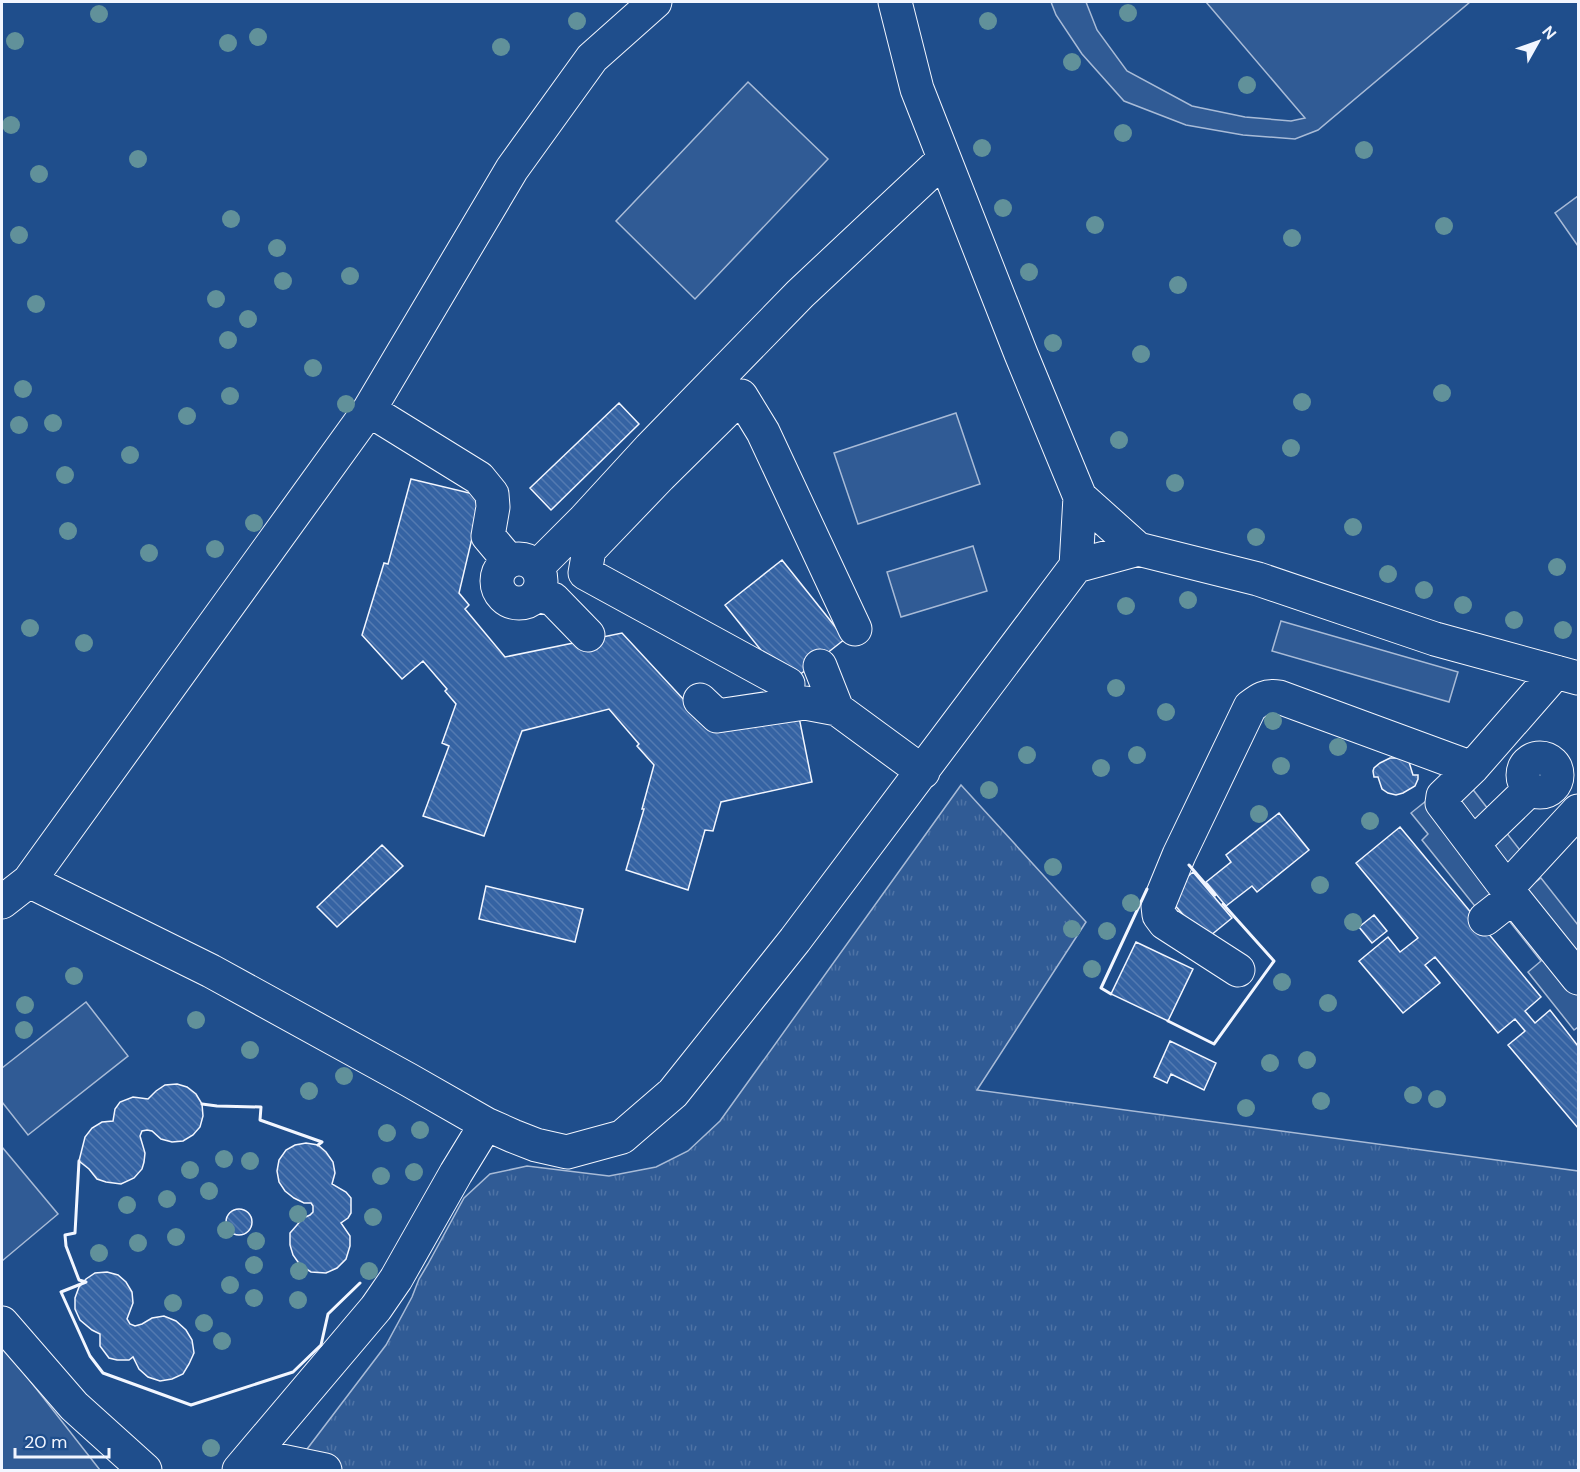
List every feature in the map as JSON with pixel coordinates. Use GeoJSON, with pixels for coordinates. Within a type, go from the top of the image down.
{"type":"FeatureCollection","features":[{"type":"Feature","properties":{"kind":"street"},"geometry":{"type":"LineString","coordinates":[[2,902],[29,881],[369,410],[512,169],[592,58],[655,2]]}},
{"type":"Feature","properties":{"kind":"street"},"geometry":{"type":"LineString","coordinates":[[895,2],[916,89],[1080,496],[1138,549],[1258,579],[1435,639],[1567,675]]}},
{"type":"Feature","properties":{"kind":"street"},"geometry":{"type":"LineString","coordinates":[[528,574],[584,520],[650,448],[800,294],[944,159]]}},
{"type":"Feature","properties":{"kind":"street"},"geometry":{"type":"LineString","coordinates":[[788,684],[585,573],[589,550],[741,396],[763,432],[855,629]]}},
{"type":"Feature","properties":{"kind":"street"},"geometry":{"type":"LineString","coordinates":[[369,410],[479,478],[492,494],[493,507],[488,536],[581,628],[610,586]]}},
{"type":"Feature","properties":{"kind":"street"},"geometry":{"type":"LineString","coordinates":[[29,881],[211,971],[499,1130],[536,1144],[567,1152],[622,1137],[673,1094],[795,940],[1076,566],[1080,496]]}},
{"type":"Feature","properties":{"kind":"street"},"geometry":{"type":"LineString","coordinates":[[1076,566],[1138,549]]}},
{"type":"Feature","properties":{"kind":"street"},"geometry":{"type":"LineString","coordinates":[[820,666],[837,709]]}},
{"type":"Feature","properties":{"kind":"street"},"geometry":{"type":"LineString","coordinates":[[1567,675],[1524,709],[1472,768],[1443,796],[1442,804],[1578,978]]}},
{"type":"Feature","properties":{"kind":"street"},"geometry":{"type":"LineString","coordinates":[[1238,970],[1165,923],[1159,915],[1158,906],[1179,855],[1250,707],[1260,699],[1270,696],[1279,697],[1472,768]]}},
{"type":"Feature","properties":{"kind":"street"},"geometry":{"type":"LineString","coordinates":[[700,700],[717,716],[805,703],[837,709],[922,772]]}},
{"type":"Feature","properties":{"kind":"street"},"geometry":{"type":"LineString","coordinates":[[1473,844],[1550,778],[1525,730],[1524,709]]}},
{"type":"Feature","properties":{"kind":"street"},"geometry":{"type":"LineString","coordinates":[[1485,919],[1578,811]]}},
{"type":"Feature","properties":{"kind":"street"},"geometry":{"type":"LineString","coordinates":[[245,1463],[376,1308],[396,1280],[456,1173],[499,1130]]}},
{"type":"Feature","properties":{"kind":"street"},"geometry":{"type":"LineString","coordinates":[[2,1323],[74,1406],[144,1470]]}},
{"type":"Feature","properties":{"kind":"street"},"geometry":{"type":"LineString","coordinates":[[245,1463],[326,1470]]}},
{"type":"Feature","properties":{"kind":"green space"},"geometry":{"type":"Polygon","coordinates":[[[961,785],[1086,922],[977,1090],[1578,1171],[1578,1470],[316,1470],[301,1457],[386,1345],[464,1198],[490,1174],[527,1166],[609,1176],[656,1167],[688,1151],[720,1121],[961,785]]]}},
{"type":"Feature","properties":{"kind":"shaded area"},"geometry":{"type":"Polygon","coordinates":[[[1051,2],[1086,2],[1097,30],[1127,71],[1192,106],[1245,117],[1291,121],[1305,118],[1206,2],[1470,2],[1318,130],[1295,139],[1243,135],[1186,125],[1124,101],[1082,54],[1056,15],[1051,2]]]}},
{"type":"Feature","properties":{"kind":"shaded area"},"geometry":{"type":"Polygon","coordinates":[[[748,82],[828,159],[695,299],[616,221],[748,82]]]}},
{"type":"Feature","properties":{"kind":"shaded area"},"geometry":{"type":"Polygon","coordinates":[[[1578,196],[1578,246],[1555,213],[1578,196]]]}},
{"type":"Feature","properties":{"kind":"shaded area"},"geometry":{"type":"Polygon","coordinates":[[[956,413],[980,484],[858,524],[834,453],[956,413]]]}},
{"type":"Feature","properties":{"kind":"shaded area"},"geometry":{"type":"Polygon","coordinates":[[[973,546],[987,591],[901,617],[887,572],[973,546]]]}},
{"type":"Feature","properties":{"kind":"shaded area"},"geometry":{"type":"Polygon","coordinates":[[[1281,621],[1458,672],[1449,702],[1272,651],[1281,621]]]}},
{"type":"Feature","properties":{"kind":"shaded area"},"geometry":{"type":"Polygon","coordinates":[[[1471,787],[1523,854],[1534,883],[1541,878],[1578,925],[1578,974],[1447,806],[1471,787]]]}},
{"type":"Feature","properties":{"kind":"shaded area"},"geometry":{"type":"Polygon","coordinates":[[[1431,797],[1509,894],[1482,915],[1422,840],[1428,834],[1411,813],[1431,797]]]}},
{"type":"Feature","properties":{"kind":"shaded area"},"geometry":{"type":"Polygon","coordinates":[[[1514,903],[1578,984],[1578,1027],[1574,1030],[1528,972],[1541,961],[1502,912],[1514,903]]]}},
{"type":"Feature","properties":{"kind":"shaded area"},"geometry":{"type":"Polygon","coordinates":[[[86,1002],[128,1056],[28,1135],[2,1102],[2,1068],[86,1002]]]}},
{"type":"Feature","properties":{"kind":"shaded area"},"geometry":{"type":"Polygon","coordinates":[[[2,1147],[58,1214],[2,1261],[2,1147]]]}},
{"type":"Feature","properties":{"kind":"shaded area"},"geometry":{"type":"Polygon","coordinates":[[[2,1345],[100,1470],[2,1470],[2,1345]]]}},
{"type":"Feature","properties":{"kind":"building"},"geometry":{"type":"Polygon","coordinates":[[[619,403],[639,424],[551,510],[530,488],[619,403]]]}},
{"type":"Feature","properties":{"kind":"building"},"geometry":{"type":"Polygon","coordinates":[[[411,479],[482,496],[459,593],[469,605],[465,609],[505,657],[622,633],[710,728],[798,712],[812,782],[721,802],[713,831],[705,830],[688,890],[626,870],[654,765],[609,709],[522,731],[484,836],[423,816],[449,746],[442,743],[456,704],[445,691],[447,689],[423,661],[402,679],[362,635],[384,563],[388,564],[411,479]]]}},
{"type":"Feature","properties":{"kind":"building"},"geometry":{"type":"Polygon","coordinates":[[[782,560],[845,639],[788,684],[725,605],[782,560]]]}},
{"type":"Feature","properties":{"kind":"building"},"geometry":{"type":"Polygon","coordinates":[[[1390,758],[1402,758],[1409,762],[1413,775],[1418,775],[1415,786],[1396,795],[1382,789],[1373,771],[1380,763],[1390,758]]]}},
{"type":"Feature","properties":{"kind":"building"},"geometry":{"type":"Polygon","coordinates":[[[1279,813],[1309,850],[1257,892],[1252,886],[1226,906],[1206,882],[1231,862],[1226,855],[1279,813]]]}},
{"type":"Feature","properties":{"kind":"building"},"geometry":{"type":"Polygon","coordinates":[[[1400,827],[1541,997],[1525,1011],[1535,1023],[1550,1010],[1578,1046],[1578,1128],[1508,1045],[1525,1031],[1515,1019],[1498,1033],[1435,957],[1425,965],[1440,983],[1403,1013],[1359,961],[1388,937],[1400,952],[1418,938],[1356,863],[1400,827]]]}},
{"type":"Feature","properties":{"kind":"building"},"geometry":{"type":"Polygon","coordinates":[[[382,845],[403,866],[337,927],[317,907],[382,845]]]}},
{"type":"Feature","properties":{"kind":"building"},"geometry":{"type":"Polygon","coordinates":[[[1193,872],[1232,918],[1205,940],[1166,895],[1193,872]]]}},
{"type":"Feature","properties":{"kind":"building"},"geometry":{"type":"Polygon","coordinates":[[[486,886],[583,909],[575,942],[479,919],[486,886]]]}},
{"type":"Feature","properties":{"kind":"building"},"geometry":{"type":"Polygon","coordinates":[[[1374,915],[1387,931],[1372,943],[1359,927],[1374,915]]]}},
{"type":"Feature","properties":{"kind":"building"},"geometry":{"type":"Polygon","coordinates":[[[1136,942],[1193,969],[1168,1021],[1111,994],[1136,942]]]}},
{"type":"Feature","properties":{"kind":"building"},"geometry":{"type":"Polygon","coordinates":[[[1170,1041],[1216,1063],[1204,1090],[1171,1074],[1167,1083],[1154,1077],[1170,1041]]]}},
{"type":"Feature","properties":{"kind":"building"},"geometry":{"type":"Polygon","coordinates":[[[177,1084],[187,1087],[196,1094],[202,1104],[203,1116],[200,1127],[193,1135],[183,1141],[172,1142],[161,1139],[152,1131],[142,1131],[140,1136],[145,1153],[142,1169],[134,1178],[121,1184],[97,1179],[79,1161],[85,1137],[92,1128],[102,1122],[113,1121],[115,1109],[120,1102],[133,1097],[148,1099],[165,1085],[177,1084]]]}},
{"type":"Feature","properties":{"kind":"building"},"geometry":{"type":"Polygon","coordinates":[[[306,1143],[318,1145],[326,1152],[333,1162],[335,1173],[332,1184],[346,1192],[351,1198],[351,1213],[341,1223],[350,1236],[346,1259],[337,1268],[326,1273],[311,1272],[300,1265],[293,1255],[290,1233],[303,1218],[313,1212],[313,1206],[311,1203],[304,1203],[294,1198],[285,1191],[279,1182],[277,1171],[279,1160],[286,1150],[306,1143]]]}},
{"type":"Feature","properties":{"kind":"building"},"geometry":{"type":"Polygon","coordinates":[[[239,1209],[248,1213],[252,1222],[248,1231],[239,1235],[230,1231],[226,1222],[230,1213],[239,1209]]]}},
{"type":"Feature","properties":{"kind":"building"},"geometry":{"type":"Polygon","coordinates":[[[107,1272],[118,1275],[132,1292],[133,1303],[127,1319],[130,1324],[135,1326],[152,1318],[164,1316],[176,1321],[186,1330],[192,1340],[194,1353],[183,1374],[160,1381],[148,1377],[139,1369],[133,1357],[129,1360],[109,1358],[100,1346],[100,1334],[80,1320],[75,1309],[75,1298],[79,1287],[95,1273],[107,1272]]]}},
{"type":"Feature","properties":{"kind":"wall"},"geometry":{"type":"LineString","coordinates":[[1189,865],[1215,895]]}},
{"type":"Feature","properties":{"kind":"wall"},"geometry":{"type":"LineString","coordinates":[[1111,994],[1101,988],[1147,889]]}},
{"type":"Feature","properties":{"kind":"wall"},"geometry":{"type":"LineString","coordinates":[[1168,1021],[1214,1044],[1274,961],[1223,904]]}},
{"type":"Feature","properties":{"kind":"wall"},"geometry":{"type":"LineString","coordinates":[[202,1104],[261,1107],[260,1120],[322,1142],[318,1145]]}},
{"type":"Feature","properties":{"kind":"wall"},"geometry":{"type":"LineString","coordinates":[[79,1161],[75,1233],[65,1235],[66,1246],[79,1280],[86,1282],[61,1292],[90,1356],[103,1373],[191,1405],[293,1372],[321,1345],[328,1314],[360,1283]]}}]}
